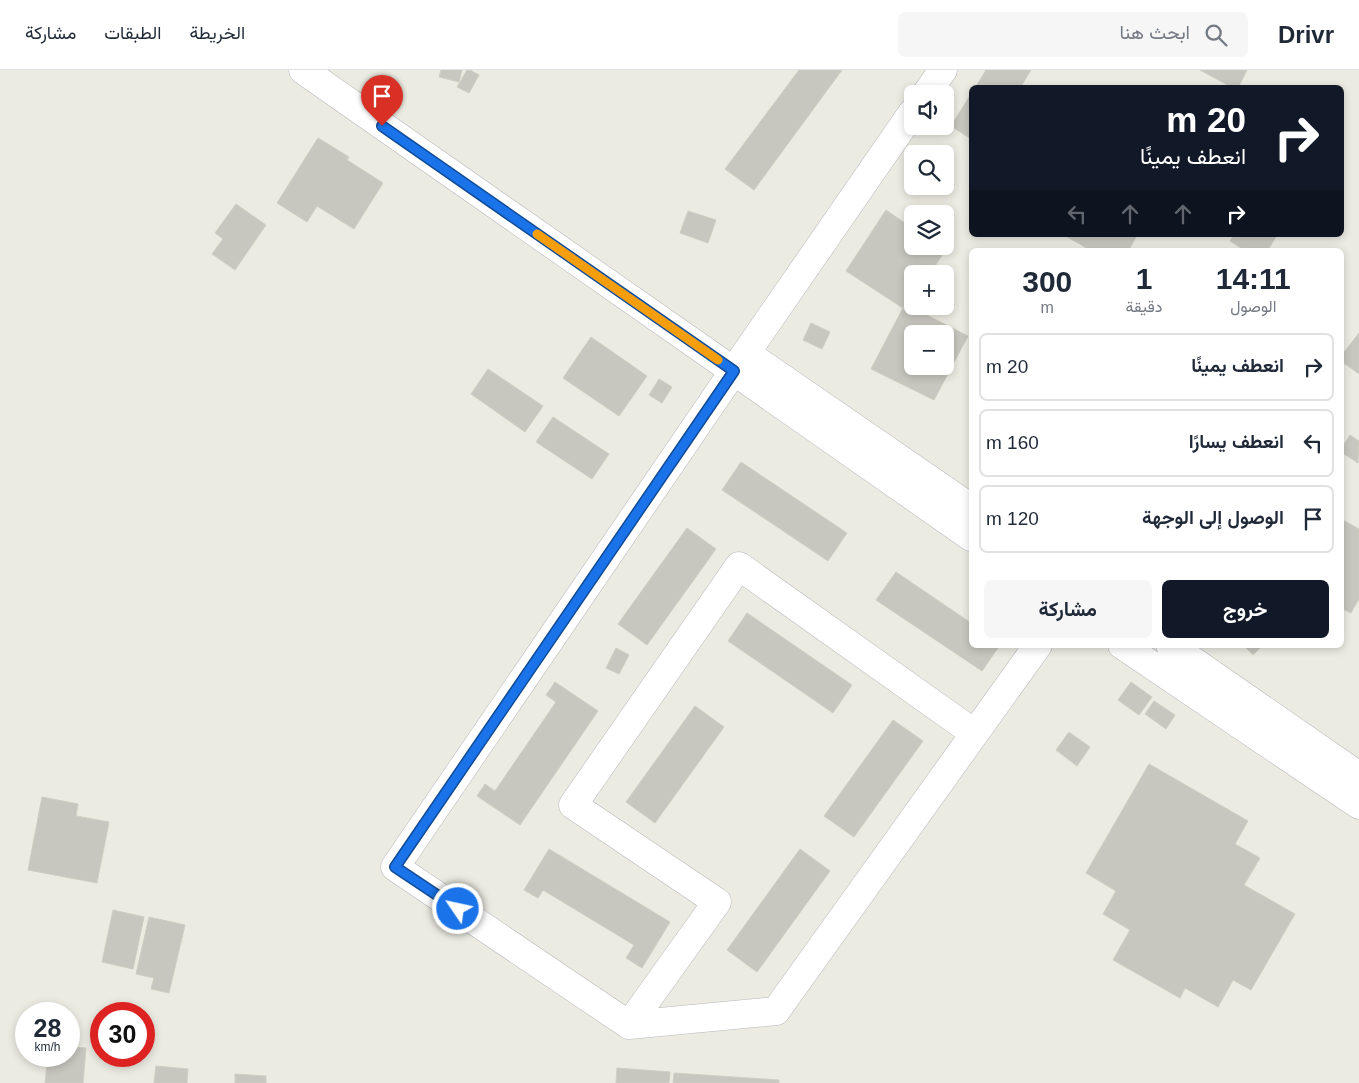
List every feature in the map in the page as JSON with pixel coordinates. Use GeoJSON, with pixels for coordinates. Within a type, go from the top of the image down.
{"type":"FeatureCollection","features":[{"type":"Feature","properties":{"kind":"street"},"geometry":{"type":"LineString","coordinates":[[303,70],[740,362],[969,507]]}},
{"type":"Feature","properties":{"kind":"street"},"geometry":{"type":"LineString","coordinates":[[932,85],[942,70]]}},
{"type":"Feature","properties":{"kind":"street"},"geometry":{"type":"LineString","coordinates":[[904,125],[395,867],[629,1024],[776,1011],[1036,648]]}},
{"type":"Feature","properties":{"kind":"street"},"geometry":{"type":"LineString","coordinates":[[740,362],[969,535]]}},
{"type":"Feature","properties":{"kind":"street"},"geometry":{"type":"LineString","coordinates":[[629,1024],[717,902],[573,805],[738,566],[974,734]]}},
{"type":"Feature","properties":{"kind":"street"},"geometry":{"type":"LineString","coordinates":[[1126,648],[1359,805]]}},
{"type":"Feature","properties":{"kind":"street"},"geometry":{"type":"LineString","coordinates":[[1174,648],[1359,776]]}},
{"type":"Feature","properties":{"kind":"building"},"geometry":{"type":"Polygon","coordinates":[[[441,70],[462,70],[459,82],[439,77],[441,70]]]}},
{"type":"Feature","properties":{"kind":"building"},"geometry":{"type":"Polygon","coordinates":[[[467,70],[479,75],[469,93],[457,87],[467,70]]]}},
{"type":"Feature","properties":{"kind":"building"},"geometry":{"type":"Polygon","coordinates":[[[799,70],[842,70],[754,190],[725,169],[799,70]]]}},
{"type":"Feature","properties":{"kind":"building"},"geometry":{"type":"Polygon","coordinates":[[[986,70],[1031,70],[1022,85],[977,85],[986,70]]]}},
{"type":"Feature","properties":{"kind":"building"},"geometry":{"type":"Polygon","coordinates":[[[1200,70],[1247,70],[1240,85],[1228,85],[1200,70]]]}},
{"type":"Feature","properties":{"kind":"building"},"geometry":{"type":"Polygon","coordinates":[[[969,97],[969,138],[954,128],[954,121],[969,97]]]}},
{"type":"Feature","properties":{"kind":"building"},"geometry":{"type":"Polygon","coordinates":[[[318,138],[349,157],[347,160],[383,183],[354,229],[317,206],[307,222],[277,203],[318,138]]]}},
{"type":"Feature","properties":{"kind":"building"},"geometry":{"type":"Polygon","coordinates":[[[236,204],[266,225],[235,270],[212,254],[223,239],[215,233],[236,204]]]}},
{"type":"Feature","properties":{"kind":"building"},"geometry":{"type":"Polygon","coordinates":[[[886,210],[904,222],[904,255],[942,255],[936,265],[904,265],[904,309],[846,271],[886,210]]]}},
{"type":"Feature","properties":{"kind":"building"},"geometry":{"type":"Polygon","coordinates":[[[688,211],[716,220],[708,243],[680,233],[688,211]]]}},
{"type":"Feature","properties":{"kind":"building"},"geometry":{"type":"Polygon","coordinates":[[[1067,237],[1136,237],[1130,248],[1087,248],[1067,237]]]}},
{"type":"Feature","properties":{"kind":"building"},"geometry":{"type":"Polygon","coordinates":[[[1233,237],[1276,237],[1269,248],[1241,248],[1230,241],[1233,237]]]}},
{"type":"Feature","properties":{"kind":"building"},"geometry":{"type":"Polygon","coordinates":[[[904,306],[904,315],[927,315],[946,325],[904,325],[904,375],[947,375],[934,400],[871,369],[904,306]]]}},
{"type":"Feature","properties":{"kind":"building"},"geometry":{"type":"Polygon","coordinates":[[[811,323],[830,332],[822,349],[803,340],[811,323]]]}},
{"type":"Feature","properties":{"kind":"building"},"geometry":{"type":"Polygon","coordinates":[[[954,329],[968,336],[954,362],[954,329]]]}},
{"type":"Feature","properties":{"kind":"building"},"geometry":{"type":"Polygon","coordinates":[[[1359,333],[1359,374],[1344,363],[1344,352],[1359,333]]]}},
{"type":"Feature","properties":{"kind":"building"},"geometry":{"type":"Polygon","coordinates":[[[591,337],[647,376],[619,416],[563,378],[591,337]]]}},
{"type":"Feature","properties":{"kind":"building"},"geometry":{"type":"Polygon","coordinates":[[[488,369],[543,406],[525,432],[471,394],[488,369]]]}},
{"type":"Feature","properties":{"kind":"building"},"geometry":{"type":"Polygon","coordinates":[[[659,379],[672,387],[662,403],[649,395],[659,379]]]}},
{"type":"Feature","properties":{"kind":"building"},"geometry":{"type":"Polygon","coordinates":[[[553,417],[609,454],[592,479],[536,442],[553,417]]]}},
{"type":"Feature","properties":{"kind":"building"},"geometry":{"type":"Polygon","coordinates":[[[1350,435],[1359,441],[1358,463],[1344,454],[1344,444],[1350,435]]]}},
{"type":"Feature","properties":{"kind":"building"},"geometry":{"type":"Polygon","coordinates":[[[741,462],[847,533],[828,561],[722,490],[741,462]]]}},
{"type":"Feature","properties":{"kind":"building"},"geometry":{"type":"Polygon","coordinates":[[[1344,521],[1359,529],[1359,599],[1351,613],[1344,610],[1344,521]]]}},
{"type":"Feature","properties":{"kind":"building"},"geometry":{"type":"Polygon","coordinates":[[[687,528],[716,549],[647,645],[618,624],[687,528]]]}},
{"type":"Feature","properties":{"kind":"building"},"geometry":{"type":"Polygon","coordinates":[[[896,572],[969,622],[969,648],[998,648],[982,671],[876,600],[896,572]]]}},
{"type":"Feature","properties":{"kind":"building"},"geometry":{"type":"Polygon","coordinates":[[[747,613],[852,685],[833,713],[728,641],[747,613]]]}},
{"type":"Feature","properties":{"kind":"building"},"geometry":{"type":"Polygon","coordinates":[[[616,648],[629,655],[619,674],[606,668],[616,648]]]}},
{"type":"Feature","properties":{"kind":"building"},"geometry":{"type":"Polygon","coordinates":[[[1246,648],[1260,648],[1253,655],[1246,648]]]}},
{"type":"Feature","properties":{"kind":"building"},"geometry":{"type":"Polygon","coordinates":[[[555,682],[598,711],[520,825],[477,796],[485,784],[495,791],[556,702],[546,695],[555,682]]]}},
{"type":"Feature","properties":{"kind":"building"},"geometry":{"type":"Polygon","coordinates":[[[1131,682],[1152,697],[1139,715],[1118,700],[1131,682]]]}},
{"type":"Feature","properties":{"kind":"building"},"geometry":{"type":"Polygon","coordinates":[[[1154,701],[1175,715],[1166,729],[1145,714],[1154,701]]]}},
{"type":"Feature","properties":{"kind":"building"},"geometry":{"type":"Polygon","coordinates":[[[695,706],[724,727],[655,823],[626,802],[695,706]]]}},
{"type":"Feature","properties":{"kind":"building"},"geometry":{"type":"Polygon","coordinates":[[[893,720],[923,741],[854,837],[824,816],[893,720]]]}},
{"type":"Feature","properties":{"kind":"building"},"geometry":{"type":"Polygon","coordinates":[[[1069,732],[1090,747],[1077,766],[1056,750],[1069,732]]]}},
{"type":"Feature","properties":{"kind":"building"},"geometry":{"type":"Polygon","coordinates":[[[1149,764],[1248,821],[1235,844],[1260,858],[1244,885],[1295,914],[1251,990],[1233,980],[1218,1007],[1185,988],[1180,998],[1113,960],[1130,930],[1103,914],[1116,891],[1086,873],[1149,764]]]}},
{"type":"Feature","properties":{"kind":"building"},"geometry":{"type":"Polygon","coordinates":[[[42,797],[78,804],[76,816],[109,822],[97,883],[28,870],[42,797]]]}},
{"type":"Feature","properties":{"kind":"building"},"geometry":{"type":"Polygon","coordinates":[[[549,849],[670,922],[642,968],[626,958],[634,945],[543,890],[538,898],[524,890],[549,849]]]}},
{"type":"Feature","properties":{"kind":"building"},"geometry":{"type":"Polygon","coordinates":[[[800,849],[830,871],[757,972],[727,950],[800,849]]]}},
{"type":"Feature","properties":{"kind":"building"},"geometry":{"type":"Polygon","coordinates":[[[113,910],[144,917],[133,969],[102,962],[113,910]]]}},
{"type":"Feature","properties":{"kind":"building"},"geometry":{"type":"Polygon","coordinates":[[[149,917],[185,925],[169,993],[151,989],[154,978],[136,974],[149,917]]]}},
{"type":"Feature","properties":{"kind":"building"},"geometry":{"type":"Polygon","coordinates":[[[80,1048],[86,1048],[83,1083],[45,1083],[47,1067],[80,1067],[80,1048]]]}},
{"type":"Feature","properties":{"kind":"building"},"geometry":{"type":"Polygon","coordinates":[[[156,1066],[188,1069],[187,1083],[154,1083],[156,1066]]]}},
{"type":"Feature","properties":{"kind":"building"},"geometry":{"type":"Polygon","coordinates":[[[617,1068],[670,1072],[669,1083],[616,1083],[617,1068]]]}},
{"type":"Feature","properties":{"kind":"building"},"geometry":{"type":"Polygon","coordinates":[[[674,1073],[779,1080],[779,1083],[673,1083],[674,1073]]]}},
{"type":"Feature","properties":{"kind":"building"},"geometry":{"type":"Polygon","coordinates":[[[235,1074],[266,1076],[266,1083],[235,1083],[235,1074]]]}},
{"type":"Feature","properties":{"kind":"slow traffic"},"geometry":{"type":"LineString","coordinates":[[537,234],[718,360]]}},
{"type":"Feature","properties":{"kind":"route"},"geometry":{"type":"LineString","coordinates":[[382,126],[734,371],[395,867],[458,909]]}}]}
